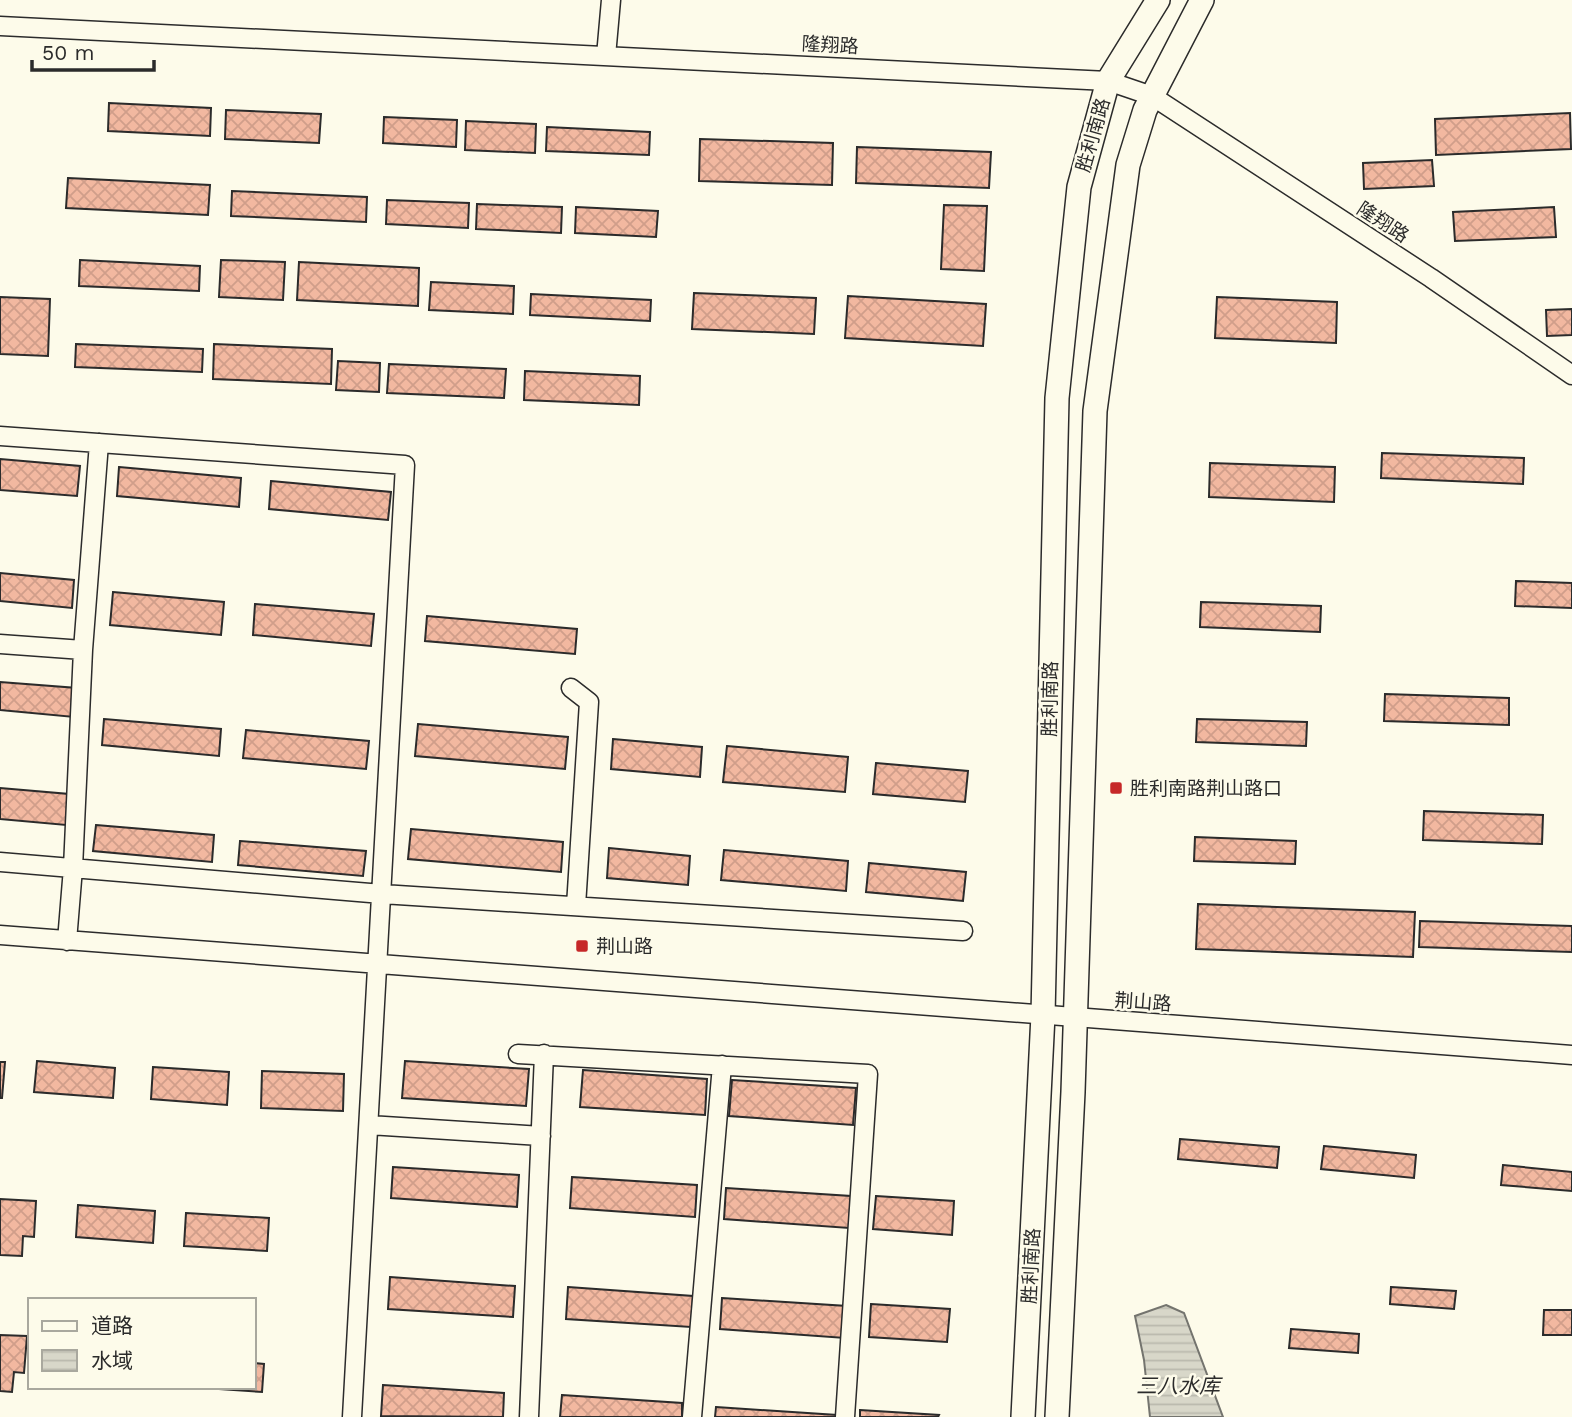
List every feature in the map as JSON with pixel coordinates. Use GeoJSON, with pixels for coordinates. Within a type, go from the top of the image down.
{"type":"FeatureCollection","features":[{"type":"Feature","properties":{"kind":"main road","name":"胜利南路"},"geometry":{"type":"LineString","coordinates":[[1023,1417],[1043,1015],[1057,398],[1079,187],[1108,81],[1158,0]]}},
{"type":"Feature","properties":{"kind":"main road","name":"胜利南路"},"geometry":{"type":"LineString","coordinates":[[1057,1417],[1076,1018],[1096,411],[1128,165],[1152,96],[1202,0]]}},
{"type":"Feature","properties":{"kind":"street"},"geometry":{"type":"LineString","coordinates":[[606,56],[611,0]]}},
{"type":"Feature","properties":{"kind":"street","name":"隆翔路"},"geometry":{"type":"LineString","coordinates":[[0,26],[1108,81],[1152,96],[1431,278],[1572,375]]}},
{"type":"Feature","properties":{"kind":"street"},"geometry":{"type":"LineString","coordinates":[[0,436],[405,465],[352,1417]]}},
{"type":"Feature","properties":{"kind":"street"},"geometry":{"type":"LineString","coordinates":[[67,942],[74,868],[83,650],[99,443]]}},
{"type":"Feature","properties":{"kind":"street"},"geometry":{"type":"LineString","coordinates":[[0,644],[83,650]]}},
{"type":"Feature","properties":{"kind":"street"},"geometry":{"type":"LineString","coordinates":[[571,688],[589,702],[576,906]]}},
{"type":"Feature","properties":{"kind":"street"},"geometry":{"type":"LineString","coordinates":[[0,862],[382,894],[963,931]]}},
{"type":"Feature","properties":{"kind":"street","name":"荆山路"},"geometry":{"type":"LineString","coordinates":[[0,935],[1572,1055]]}},
{"type":"Feature","properties":{"kind":"street"},"geometry":{"type":"LineString","coordinates":[[518,1054],[867,1074],[845,1417]]}},
{"type":"Feature","properties":{"kind":"street"},"geometry":{"type":"LineString","coordinates":[[529,1417],[544,1054]]}},
{"type":"Feature","properties":{"kind":"street"},"geometry":{"type":"LineString","coordinates":[[692,1417],[722,1065]]}},
{"type":"Feature","properties":{"kind":"street"},"geometry":{"type":"LineString","coordinates":[[369,1125],[541,1136]]}},
{"type":"Feature","properties":{"kind":"water","name":"三八水库"},"geometry":{"type":"Polygon","coordinates":[[[1166,1305],[1184,1313],[1223,1417],[1150,1417],[1144,1360],[1135,1316],[1166,1305]]]}},
{"type":"Feature","properties":{"kind":"building"},"geometry":{"type":"Polygon","coordinates":[[[109,103],[211,108],[210,136],[108,131],[109,103]]]}},
{"type":"Feature","properties":{"kind":"building"},"geometry":{"type":"Polygon","coordinates":[[[226,110],[321,114],[319,143],[225,139],[226,110]]]}},
{"type":"Feature","properties":{"kind":"building"},"geometry":{"type":"Polygon","coordinates":[[[1570,113],[1571,149],[1436,155],[1435,119],[1570,113]]]}},
{"type":"Feature","properties":{"kind":"building"},"geometry":{"type":"Polygon","coordinates":[[[384,117],[457,120],[456,147],[383,143],[384,117]]]}},
{"type":"Feature","properties":{"kind":"building"},"geometry":{"type":"Polygon","coordinates":[[[466,121],[536,124],[535,153],[465,150],[466,121]]]}},
{"type":"Feature","properties":{"kind":"building"},"geometry":{"type":"Polygon","coordinates":[[[547,127],[650,132],[649,155],[546,151],[547,127]]]}},
{"type":"Feature","properties":{"kind":"building"},"geometry":{"type":"Polygon","coordinates":[[[700,139],[833,143],[832,185],[699,181],[700,139]]]}},
{"type":"Feature","properties":{"kind":"building"},"geometry":{"type":"Polygon","coordinates":[[[857,147],[991,152],[989,188],[856,183],[857,147]]]}},
{"type":"Feature","properties":{"kind":"building"},"geometry":{"type":"Polygon","coordinates":[[[1432,160],[1434,186],[1364,189],[1363,163],[1432,160]]]}},
{"type":"Feature","properties":{"kind":"building"},"geometry":{"type":"Polygon","coordinates":[[[68,178],[210,185],[208,215],[66,208],[68,178]]]}},
{"type":"Feature","properties":{"kind":"building"},"geometry":{"type":"Polygon","coordinates":[[[232,191],[367,197],[366,222],[231,216],[232,191]]]}},
{"type":"Feature","properties":{"kind":"building"},"geometry":{"type":"Polygon","coordinates":[[[387,200],[469,203],[468,228],[386,224],[387,200]]]}},
{"type":"Feature","properties":{"kind":"building"},"geometry":{"type":"Polygon","coordinates":[[[477,204],[562,207],[561,233],[476,229],[477,204]]]}},
{"type":"Feature","properties":{"kind":"building"},"geometry":{"type":"Polygon","coordinates":[[[944,205],[987,206],[984,271],[941,269],[944,205]]]}},
{"type":"Feature","properties":{"kind":"building"},"geometry":{"type":"Polygon","coordinates":[[[576,207],[658,211],[656,237],[575,233],[576,207]]]}},
{"type":"Feature","properties":{"kind":"building"},"geometry":{"type":"Polygon","coordinates":[[[1554,207],[1556,237],[1455,241],[1453,212],[1554,207]]]}},
{"type":"Feature","properties":{"kind":"building"},"geometry":{"type":"Polygon","coordinates":[[[80,260],[200,266],[199,291],[79,286],[80,260]]]}},
{"type":"Feature","properties":{"kind":"building"},"geometry":{"type":"Polygon","coordinates":[[[221,260],[285,262],[283,300],[219,297],[221,260]]]}},
{"type":"Feature","properties":{"kind":"building"},"geometry":{"type":"Polygon","coordinates":[[[299,262],[419,268],[418,306],[297,300],[299,262]]]}},
{"type":"Feature","properties":{"kind":"building"},"geometry":{"type":"Polygon","coordinates":[[[431,282],[514,286],[513,314],[429,310],[431,282]]]}},
{"type":"Feature","properties":{"kind":"building"},"geometry":{"type":"Polygon","coordinates":[[[694,293],[816,298],[814,334],[692,329],[694,293]]]}},
{"type":"Feature","properties":{"kind":"building"},"geometry":{"type":"Polygon","coordinates":[[[531,294],[651,300],[650,321],[530,315],[531,294]]]}},
{"type":"Feature","properties":{"kind":"building"},"geometry":{"type":"Polygon","coordinates":[[[848,296],[986,304],[983,346],[845,338],[848,296]]]}},
{"type":"Feature","properties":{"kind":"building"},"geometry":{"type":"Polygon","coordinates":[[[0,297],[50,299],[48,356],[0,354],[0,297]]]}},
{"type":"Feature","properties":{"kind":"building"},"geometry":{"type":"Polygon","coordinates":[[[1217,297],[1337,302],[1336,343],[1215,338],[1217,297]]]}},
{"type":"Feature","properties":{"kind":"building"},"geometry":{"type":"Polygon","coordinates":[[[1572,309],[1572,335],[1547,336],[1546,310],[1572,309]]]}},
{"type":"Feature","properties":{"kind":"building"},"geometry":{"type":"Polygon","coordinates":[[[76,344],[203,349],[202,372],[75,367],[76,344]]]}},
{"type":"Feature","properties":{"kind":"building"},"geometry":{"type":"Polygon","coordinates":[[[214,344],[332,349],[331,384],[213,379],[214,344]]]}},
{"type":"Feature","properties":{"kind":"building"},"geometry":{"type":"Polygon","coordinates":[[[338,361],[380,363],[379,392],[336,390],[338,361]]]}},
{"type":"Feature","properties":{"kind":"building"},"geometry":{"type":"Polygon","coordinates":[[[389,364],[506,369],[504,398],[387,393],[389,364]]]}},
{"type":"Feature","properties":{"kind":"building"},"geometry":{"type":"Polygon","coordinates":[[[525,371],[640,376],[639,405],[524,400],[525,371]]]}},
{"type":"Feature","properties":{"kind":"building"},"geometry":{"type":"Polygon","coordinates":[[[1382,453],[1524,458],[1523,484],[1381,478],[1382,453]]]}},
{"type":"Feature","properties":{"kind":"building"},"geometry":{"type":"Polygon","coordinates":[[[0,459],[80,466],[77,496],[0,490],[0,459]]]}},
{"type":"Feature","properties":{"kind":"building"},"geometry":{"type":"Polygon","coordinates":[[[1210,463],[1335,467],[1334,502],[1209,497],[1210,463]]]}},
{"type":"Feature","properties":{"kind":"building"},"geometry":{"type":"Polygon","coordinates":[[[119,467],[241,478],[239,507],[117,496],[119,467]]]}},
{"type":"Feature","properties":{"kind":"building"},"geometry":{"type":"Polygon","coordinates":[[[271,481],[391,492],[388,520],[269,509],[271,481]]]}},
{"type":"Feature","properties":{"kind":"building"},"geometry":{"type":"Polygon","coordinates":[[[0,573],[74,580],[72,608],[0,601],[0,573]]]}},
{"type":"Feature","properties":{"kind":"building"},"geometry":{"type":"Polygon","coordinates":[[[1516,581],[1572,583],[1572,608],[1515,606],[1516,581]]]}},
{"type":"Feature","properties":{"kind":"building"},"geometry":{"type":"Polygon","coordinates":[[[113,592],[224,602],[221,635],[110,625],[113,592]]]}},
{"type":"Feature","properties":{"kind":"building"},"geometry":{"type":"Polygon","coordinates":[[[1201,602],[1321,606],[1320,632],[1200,627],[1201,602]]]}},
{"type":"Feature","properties":{"kind":"building"},"geometry":{"type":"Polygon","coordinates":[[[255,604],[374,614],[371,646],[253,635],[255,604]]]}},
{"type":"Feature","properties":{"kind":"building"},"geometry":{"type":"Polygon","coordinates":[[[427,616],[577,629],[575,654],[425,641],[427,616]]]}},
{"type":"Feature","properties":{"kind":"building"},"geometry":{"type":"Polygon","coordinates":[[[0,682],[77,688],[74,717],[0,710],[0,682]]]}},
{"type":"Feature","properties":{"kind":"building"},"geometry":{"type":"Polygon","coordinates":[[[1385,694],[1509,698],[1509,725],[1384,721],[1385,694]]]}},
{"type":"Feature","properties":{"kind":"building"},"geometry":{"type":"Polygon","coordinates":[[[104,719],[221,729],[219,756],[102,745],[104,719]]]}},
{"type":"Feature","properties":{"kind":"building"},"geometry":{"type":"Polygon","coordinates":[[[1197,719],[1307,722],[1306,746],[1196,742],[1197,719]]]}},
{"type":"Feature","properties":{"kind":"building"},"geometry":{"type":"Polygon","coordinates":[[[418,724],[568,737],[565,769],[415,756],[418,724]]]}},
{"type":"Feature","properties":{"kind":"building"},"geometry":{"type":"Polygon","coordinates":[[[246,730],[369,741],[366,769],[243,758],[246,730]]]}},
{"type":"Feature","properties":{"kind":"building"},"geometry":{"type":"Polygon","coordinates":[[[613,739],[702,747],[700,777],[611,769],[613,739]]]}},
{"type":"Feature","properties":{"kind":"building"},"geometry":{"type":"Polygon","coordinates":[[[727,746],[848,757],[845,792],[723,782],[727,746]]]}},
{"type":"Feature","properties":{"kind":"building"},"geometry":{"type":"Polygon","coordinates":[[[876,763],[968,771],[965,802],[873,794],[876,763]]]}},
{"type":"Feature","properties":{"kind":"building"},"geometry":{"type":"Polygon","coordinates":[[[0,788],[69,794],[66,825],[0,819],[0,788]]]}},
{"type":"Feature","properties":{"kind":"building"},"geometry":{"type":"Polygon","coordinates":[[[1424,811],[1543,815],[1542,844],[1423,840],[1424,811]]]}},
{"type":"Feature","properties":{"kind":"building"},"geometry":{"type":"Polygon","coordinates":[[[96,825],[214,835],[212,862],[93,851],[96,825]]]}},
{"type":"Feature","properties":{"kind":"building"},"geometry":{"type":"Polygon","coordinates":[[[411,829],[563,842],[561,872],[408,859],[411,829]]]}},
{"type":"Feature","properties":{"kind":"building"},"geometry":{"type":"Polygon","coordinates":[[[1195,837],[1296,841],[1295,864],[1194,861],[1195,837]]]}},
{"type":"Feature","properties":{"kind":"building"},"geometry":{"type":"Polygon","coordinates":[[[240,841],[366,851],[363,876],[238,865],[240,841]]]}},
{"type":"Feature","properties":{"kind":"building"},"geometry":{"type":"Polygon","coordinates":[[[609,848],[690,856],[688,885],[607,878],[609,848]]]}},
{"type":"Feature","properties":{"kind":"building"},"geometry":{"type":"Polygon","coordinates":[[[724,850],[848,861],[846,891],[721,880],[724,850]]]}},
{"type":"Feature","properties":{"kind":"building"},"geometry":{"type":"Polygon","coordinates":[[[869,863],[966,872],[963,901],[866,892],[869,863]]]}},
{"type":"Feature","properties":{"kind":"building"},"geometry":{"type":"Polygon","coordinates":[[[1198,904],[1415,912],[1413,957],[1196,949],[1198,904]]]}},
{"type":"Feature","properties":{"kind":"building"},"geometry":{"type":"Polygon","coordinates":[[[1420,921],[1572,926],[1572,952],[1419,947],[1420,921]]]}},
{"type":"Feature","properties":{"kind":"building"},"geometry":{"type":"Polygon","coordinates":[[[37,1061],[115,1068],[113,1098],[34,1092],[37,1061]]]}},
{"type":"Feature","properties":{"kind":"building"},"geometry":{"type":"Polygon","coordinates":[[[405,1061],[529,1069],[526,1106],[402,1098],[405,1061]]]}},
{"type":"Feature","properties":{"kind":"building"},"geometry":{"type":"Polygon","coordinates":[[[0,1062],[5,1062],[2,1098],[0,1098],[0,1062]]]}},
{"type":"Feature","properties":{"kind":"building"},"geometry":{"type":"Polygon","coordinates":[[[153,1067],[229,1072],[227,1105],[151,1099],[153,1067]]]}},
{"type":"Feature","properties":{"kind":"building"},"geometry":{"type":"Polygon","coordinates":[[[583,1070],[707,1079],[705,1115],[580,1107],[583,1070]]]}},
{"type":"Feature","properties":{"kind":"building"},"geometry":{"type":"Polygon","coordinates":[[[262,1071],[344,1074],[343,1111],[261,1108],[262,1071]]]}},
{"type":"Feature","properties":{"kind":"building"},"geometry":{"type":"Polygon","coordinates":[[[732,1080],[856,1088],[853,1125],[729,1116],[732,1080]]]}},
{"type":"Feature","properties":{"kind":"building"},"geometry":{"type":"Polygon","coordinates":[[[1180,1139],[1279,1147],[1277,1168],[1178,1159],[1180,1139]]]}},
{"type":"Feature","properties":{"kind":"building"},"geometry":{"type":"Polygon","coordinates":[[[1324,1146],[1416,1155],[1414,1178],[1321,1169],[1324,1146]]]}},
{"type":"Feature","properties":{"kind":"building"},"geometry":{"type":"Polygon","coordinates":[[[1503,1165],[1572,1172],[1572,1191],[1501,1185],[1503,1165]]]}},
{"type":"Feature","properties":{"kind":"building"},"geometry":{"type":"Polygon","coordinates":[[[393,1167],[519,1175],[517,1207],[391,1198],[393,1167]]]}},
{"type":"Feature","properties":{"kind":"building"},"geometry":{"type":"Polygon","coordinates":[[[572,1177],[697,1185],[695,1217],[570,1208],[572,1177]]]}},
{"type":"Feature","properties":{"kind":"building"},"geometry":{"type":"Polygon","coordinates":[[[726,1188],[851,1196],[849,1228],[724,1219],[726,1188]]]}},
{"type":"Feature","properties":{"kind":"building"},"geometry":{"type":"Polygon","coordinates":[[[876,1196],[954,1201],[952,1235],[873,1229],[876,1196]]]}},
{"type":"Feature","properties":{"kind":"building"},"geometry":{"type":"Polygon","coordinates":[[[0,1199],[36,1201],[34,1237],[23,1236],[22,1256],[0,1255],[0,1199]]]}},
{"type":"Feature","properties":{"kind":"building"},"geometry":{"type":"Polygon","coordinates":[[[78,1205],[155,1211],[153,1243],[76,1237],[78,1205]]]}},
{"type":"Feature","properties":{"kind":"building"},"geometry":{"type":"Polygon","coordinates":[[[186,1213],[269,1218],[267,1251],[184,1246],[186,1213]]]}},
{"type":"Feature","properties":{"kind":"building"},"geometry":{"type":"Polygon","coordinates":[[[390,1277],[515,1286],[513,1317],[388,1309],[390,1277]]]}},
{"type":"Feature","properties":{"kind":"building"},"geometry":{"type":"Polygon","coordinates":[[[568,1287],[693,1296],[691,1327],[566,1319],[568,1287]]]}},
{"type":"Feature","properties":{"kind":"building"},"geometry":{"type":"Polygon","coordinates":[[[1391,1287],[1456,1291],[1454,1309],[1390,1304],[1391,1287]]]}},
{"type":"Feature","properties":{"kind":"building"},"geometry":{"type":"Polygon","coordinates":[[[722,1298],[847,1306],[845,1338],[720,1329],[722,1298]]]}},
{"type":"Feature","properties":{"kind":"building"},"geometry":{"type":"Polygon","coordinates":[[[871,1304],[950,1309],[947,1342],[869,1337],[871,1304]]]}},
{"type":"Feature","properties":{"kind":"building"},"geometry":{"type":"Polygon","coordinates":[[[1544,1310],[1572,1310],[1572,1335],[1543,1335],[1544,1310]]]}},
{"type":"Feature","properties":{"kind":"building"},"geometry":{"type":"Polygon","coordinates":[[[1291,1329],[1359,1334],[1358,1353],[1289,1348],[1291,1329]]]}},
{"type":"Feature","properties":{"kind":"building"},"geometry":{"type":"Polygon","coordinates":[[[0,1335],[27,1336],[24,1373],[14,1372],[12,1392],[0,1391],[0,1335]]]}},
{"type":"Feature","properties":{"kind":"building"},"geometry":{"type":"Polygon","coordinates":[[[256,1363],[264,1364],[262,1392],[218,1389],[256,1389],[256,1363]]]}},
{"type":"Feature","properties":{"kind":"building"},"geometry":{"type":"Polygon","coordinates":[[[383,1385],[504,1393],[503,1417],[381,1416],[383,1385]]]}},
{"type":"Feature","properties":{"kind":"building"},"geometry":{"type":"Polygon","coordinates":[[[562,1395],[682,1403],[682,1417],[560,1417],[562,1395]]]}},
{"type":"Feature","properties":{"kind":"building"},"geometry":{"type":"Polygon","coordinates":[[[716,1407],[837,1415],[837,1417],[715,1417],[716,1407]]]}},
{"type":"Feature","properties":{"kind":"building"},"geometry":{"type":"Polygon","coordinates":[[[860,1410],[939,1415],[860,1417],[860,1410]]]}},
{"type":"Feature","properties":{"kind":"place","name":"胜利南路荆山路口"},"geometry":{"type":"Point","coordinates":[1116,788]}},
{"type":"Feature","properties":{"kind":"place","name":"荆山路"},"geometry":{"type":"Point","coordinates":[582,946]}}]}
